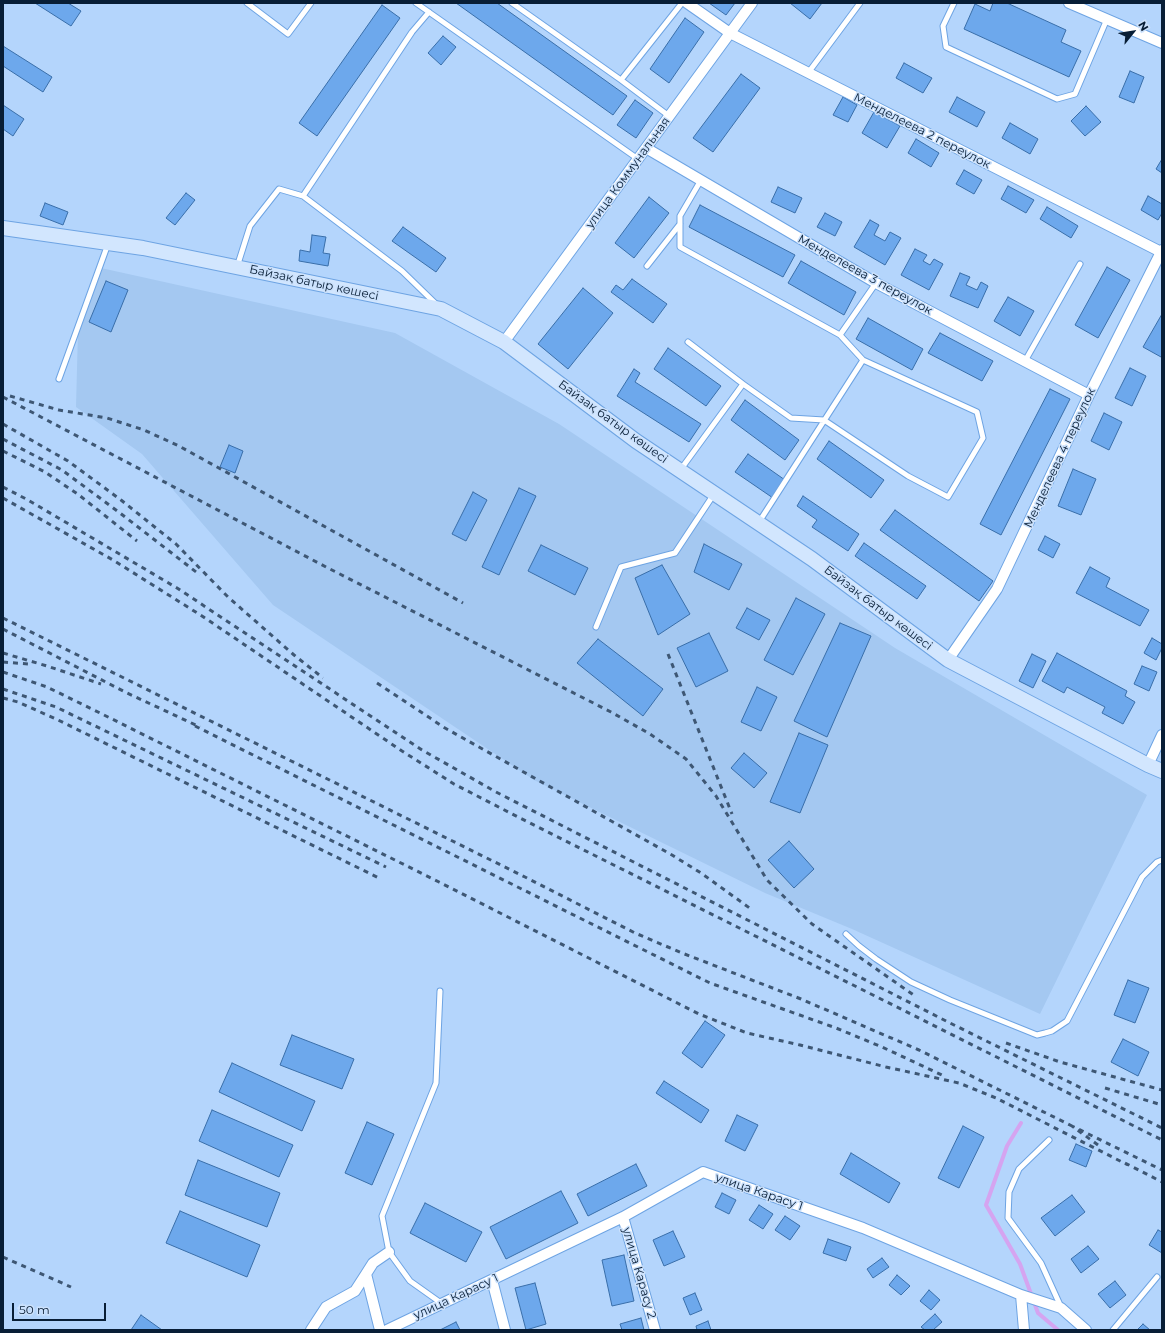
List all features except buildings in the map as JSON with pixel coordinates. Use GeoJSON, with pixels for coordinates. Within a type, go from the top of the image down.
{"type":"FeatureCollection","features":[{"type":"Feature","properties":{"kind":"main road","name":"Байзақ батыр көшесі"},"geometry":{"type":"LineString","coordinates":[[3,228],[143,248],[441,309],[504,342],[636,441],[812,559],[948,660],[1162,771]]}},
{"type":"Feature","properties":{"kind":"street","name":"Менделеева 2 переулок"},"geometry":{"type":"LineString","coordinates":[[687,3],[730,33],[1161,251]]}},
{"type":"Feature","properties":{"kind":"street","name":"улица Коммунальная"},"geometry":{"type":"LineString","coordinates":[[504,342],[752,3]]}},
{"type":"Feature","properties":{"kind":"street"},"geometry":{"type":"LineString","coordinates":[[1069,3],[1162,43]]}},
{"type":"Feature","properties":{"kind":"street","name":"Менделеева 3 переулок"},"geometry":{"type":"LineString","coordinates":[[646,148],[876,283],[1089,395]]}},
{"type":"Feature","properties":{"kind":"street","name":"Менделеева 4 переулок"},"geometry":{"type":"LineString","coordinates":[[948,660],[997,589],[1089,395],[1161,251]]}},
{"type":"Feature","properties":{"kind":"street"},"geometry":{"type":"LineString","coordinates":[[1148,765],[1162,735]]}},
{"type":"Feature","properties":{"kind":"street","name":"улица Карасу 1"},"geometry":{"type":"LineString","coordinates":[[387,1330],[623,1217],[703,1172],[863,1228],[1021,1295],[1061,1308]]}},
{"type":"Feature","properties":{"kind":"street","name":"улица Карасу 2"},"geometry":{"type":"LineString","coordinates":[[623,1217],[656,1330]]}},
{"type":"Feature","properties":{"kind":"street"},"geometry":{"type":"LineString","coordinates":[[311,1330],[326,1307],[355,1291],[373,1264],[389,1252]]}},
{"type":"Feature","properties":{"kind":"street"},"geometry":{"type":"LineString","coordinates":[[366,1274],[380,1330]]}},
{"type":"Feature","properties":{"kind":"street"},"geometry":{"type":"LineString","coordinates":[[492,1280],[505,1330]]}},
{"type":"Feature","properties":{"kind":"street"},"geometry":{"type":"LineString","coordinates":[[1021,1295],[1024,1330]]}},
{"type":"Feature","properties":{"kind":"street"},"geometry":{"type":"LineString","coordinates":[[1061,1308],[1086,1330]]}},
{"type":"Feature","properties":{"kind":"lane"},"geometry":{"type":"LineString","coordinates":[[247,3],[288,34],[311,3]]}},
{"type":"Feature","properties":{"kind":"lane"},"geometry":{"type":"LineString","coordinates":[[416,3],[638,159]]}},
{"type":"Feature","properties":{"kind":"lane"},"geometry":{"type":"LineString","coordinates":[[512,3],[669,116]]}},
{"type":"Feature","properties":{"kind":"lane"},"geometry":{"type":"LineString","coordinates":[[621,80],[682,3]]}},
{"type":"Feature","properties":{"kind":"lane"},"geometry":{"type":"LineString","coordinates":[[808,73],[860,3]]}},
{"type":"Feature","properties":{"kind":"lane"},"geometry":{"type":"LineString","coordinates":[[954,3],[943,26],[946,47],[1057,99],[1075,94],[1107,19]]}},
{"type":"Feature","properties":{"kind":"lane"},"geometry":{"type":"LineString","coordinates":[[303,196],[412,32],[429,12]]}},
{"type":"Feature","properties":{"kind":"lane"},"geometry":{"type":"LineString","coordinates":[[688,342],[791,418],[824,420],[908,476],[948,496],[983,438],[977,412],[863,360],[840,335],[680,247],[680,216],[701,180]]}},
{"type":"Feature","properties":{"kind":"lane"},"geometry":{"type":"LineString","coordinates":[[237,267],[250,226],[279,189],[303,196],[402,271],[441,309]]}},
{"type":"Feature","properties":{"kind":"lane"},"geometry":{"type":"LineString","coordinates":[[647,266],[680,224]]}},
{"type":"Feature","properties":{"kind":"lane"},"geometry":{"type":"LineString","coordinates":[[59,379],[109,243]]}},
{"type":"Feature","properties":{"kind":"lane"},"geometry":{"type":"LineString","coordinates":[[1025,361],[1080,264]]}},
{"type":"Feature","properties":{"kind":"lane"},"geometry":{"type":"LineString","coordinates":[[840,335],[876,283]]}},
{"type":"Feature","properties":{"kind":"lane"},"geometry":{"type":"LineString","coordinates":[[758,523],[863,360]]}},
{"type":"Feature","properties":{"kind":"lane"},"geometry":{"type":"LineString","coordinates":[[680,470],[743,384]]}},
{"type":"Feature","properties":{"kind":"lane"},"geometry":{"type":"LineString","coordinates":[[596,626],[621,566],[675,554],[714,493]]}},
{"type":"Feature","properties":{"kind":"lane"},"geometry":{"type":"LineString","coordinates":[[846,934],[876,959],[911,982],[950,1000],[1037,1035],[1052,1031],[1067,1021],[1142,877],[1157,862],[1162,860]]}},
{"type":"Feature","properties":{"kind":"lane"},"geometry":{"type":"LineString","coordinates":[[440,991],[436,1083],[382,1216],[389,1252],[410,1281],[441,1303]]}},
{"type":"Feature","properties":{"kind":"lane"},"geometry":{"type":"LineString","coordinates":[[1049,1140],[1019,1169],[1009,1192],[1008,1218],[1041,1263],[1061,1308]]}},
{"type":"Feature","properties":{"kind":"lane"},"geometry":{"type":"LineString","coordinates":[[1113,1330],[1157,1277]]}},
{"type":"Feature","properties":{"kind":"shaded area"},"geometry":{"type":"Polygon","coordinates":[[[101,268],[395,333],[559,424],[895,648],[1147,795],[1040,1014],[852,929],[765,893],[534,780],[273,605],[142,454],[76,407],[78,331],[101,268]]]}},
{"type":"Feature","properties":{"kind":"waterway"},"geometry":{"type":"LineString","coordinates":[[1021,1123],[1007,1146],[986,1205],[1020,1264],[1038,1313],[1058,1330]]}},
{"type":"Feature","properties":{"kind":"railway"},"geometry":{"type":"LineString","coordinates":[[10,396],[59,410],[107,418],[144,430],[179,446],[463,603]]}},
{"type":"Feature","properties":{"kind":"railway"},"geometry":{"type":"LineString","coordinates":[[3,397],[328,568],[611,712],[650,734],[686,759],[716,796],[767,880],[812,924],[915,996]]}},
{"type":"Feature","properties":{"kind":"railway"},"geometry":{"type":"LineString","coordinates":[[3,424],[68,461],[121,500],[176,544],[228,597],[294,655],[323,678]]}},
{"type":"Feature","properties":{"kind":"railway"},"geometry":{"type":"LineString","coordinates":[[3,439],[62,470],[200,575]]}},
{"type":"Feature","properties":{"kind":"railway"},"geometry":{"type":"LineString","coordinates":[[3,451],[45,472],[79,495],[137,541]]}},
{"type":"Feature","properties":{"kind":"railway"},"geometry":{"type":"LineString","coordinates":[[3,487],[28,500],[177,588],[422,750],[496,792],[950,1023],[1162,1128]]}},
{"type":"Feature","properties":{"kind":"railway"},"geometry":{"type":"LineString","coordinates":[[3,498],[113,560],[202,616],[402,751],[454,784],[1162,1140]]}},
{"type":"Feature","properties":{"kind":"railway"},"geometry":{"type":"LineString","coordinates":[[3,618],[635,933],[682,953],[801,999],[919,1050],[1072,1126]]}},
{"type":"Feature","properties":{"kind":"railway"},"geometry":{"type":"LineString","coordinates":[[3,629],[127,693],[200,727]]}},
{"type":"Feature","properties":{"kind":"railway"},"geometry":{"type":"LineString","coordinates":[[3,653],[101,684]]}},
{"type":"Feature","properties":{"kind":"railway"},"geometry":{"type":"LineString","coordinates":[[668,654],[732,814]]}},
{"type":"Feature","properties":{"kind":"railway"},"geometry":{"type":"LineString","coordinates":[[3,662],[29,664]]}},
{"type":"Feature","properties":{"kind":"railway"},"geometry":{"type":"LineString","coordinates":[[3,672],[47,687],[100,713],[439,882],[699,1014],[747,1033],[959,1083],[996,1098],[1128,1165]]}},
{"type":"Feature","properties":{"kind":"railway"},"geometry":{"type":"LineString","coordinates":[[377,683],[445,728],[672,855],[701,873],[751,909]]}},
{"type":"Feature","properties":{"kind":"railway"},"geometry":{"type":"LineString","coordinates":[[3,689],[56,707],[386,867]]}},
{"type":"Feature","properties":{"kind":"railway"},"geometry":{"type":"LineString","coordinates":[[3,698],[18,702],[56,719],[381,879]]}},
{"type":"Feature","properties":{"kind":"railway"},"geometry":{"type":"LineString","coordinates":[[195,726],[710,983],[836,1028],[882,1047],[944,1076]]}},
{"type":"Feature","properties":{"kind":"railway"},"geometry":{"type":"LineString","coordinates":[[1006,1043],[1060,1062],[1162,1090]]}},
{"type":"Feature","properties":{"kind":"railway"},"geometry":{"type":"LineString","coordinates":[[1105,1088],[1162,1105]]}},
{"type":"Feature","properties":{"kind":"railway"},"geometry":{"type":"LineString","coordinates":[[1098,1145],[1072,1126],[1162,1170]]}},
{"type":"Feature","properties":{"kind":"railway"},"geometry":{"type":"LineString","coordinates":[[1125,1163],[1162,1182]]}},
{"type":"Feature","properties":{"kind":"railway"},"geometry":{"type":"LineString","coordinates":[[3,1257],[71,1287]]}}]}
